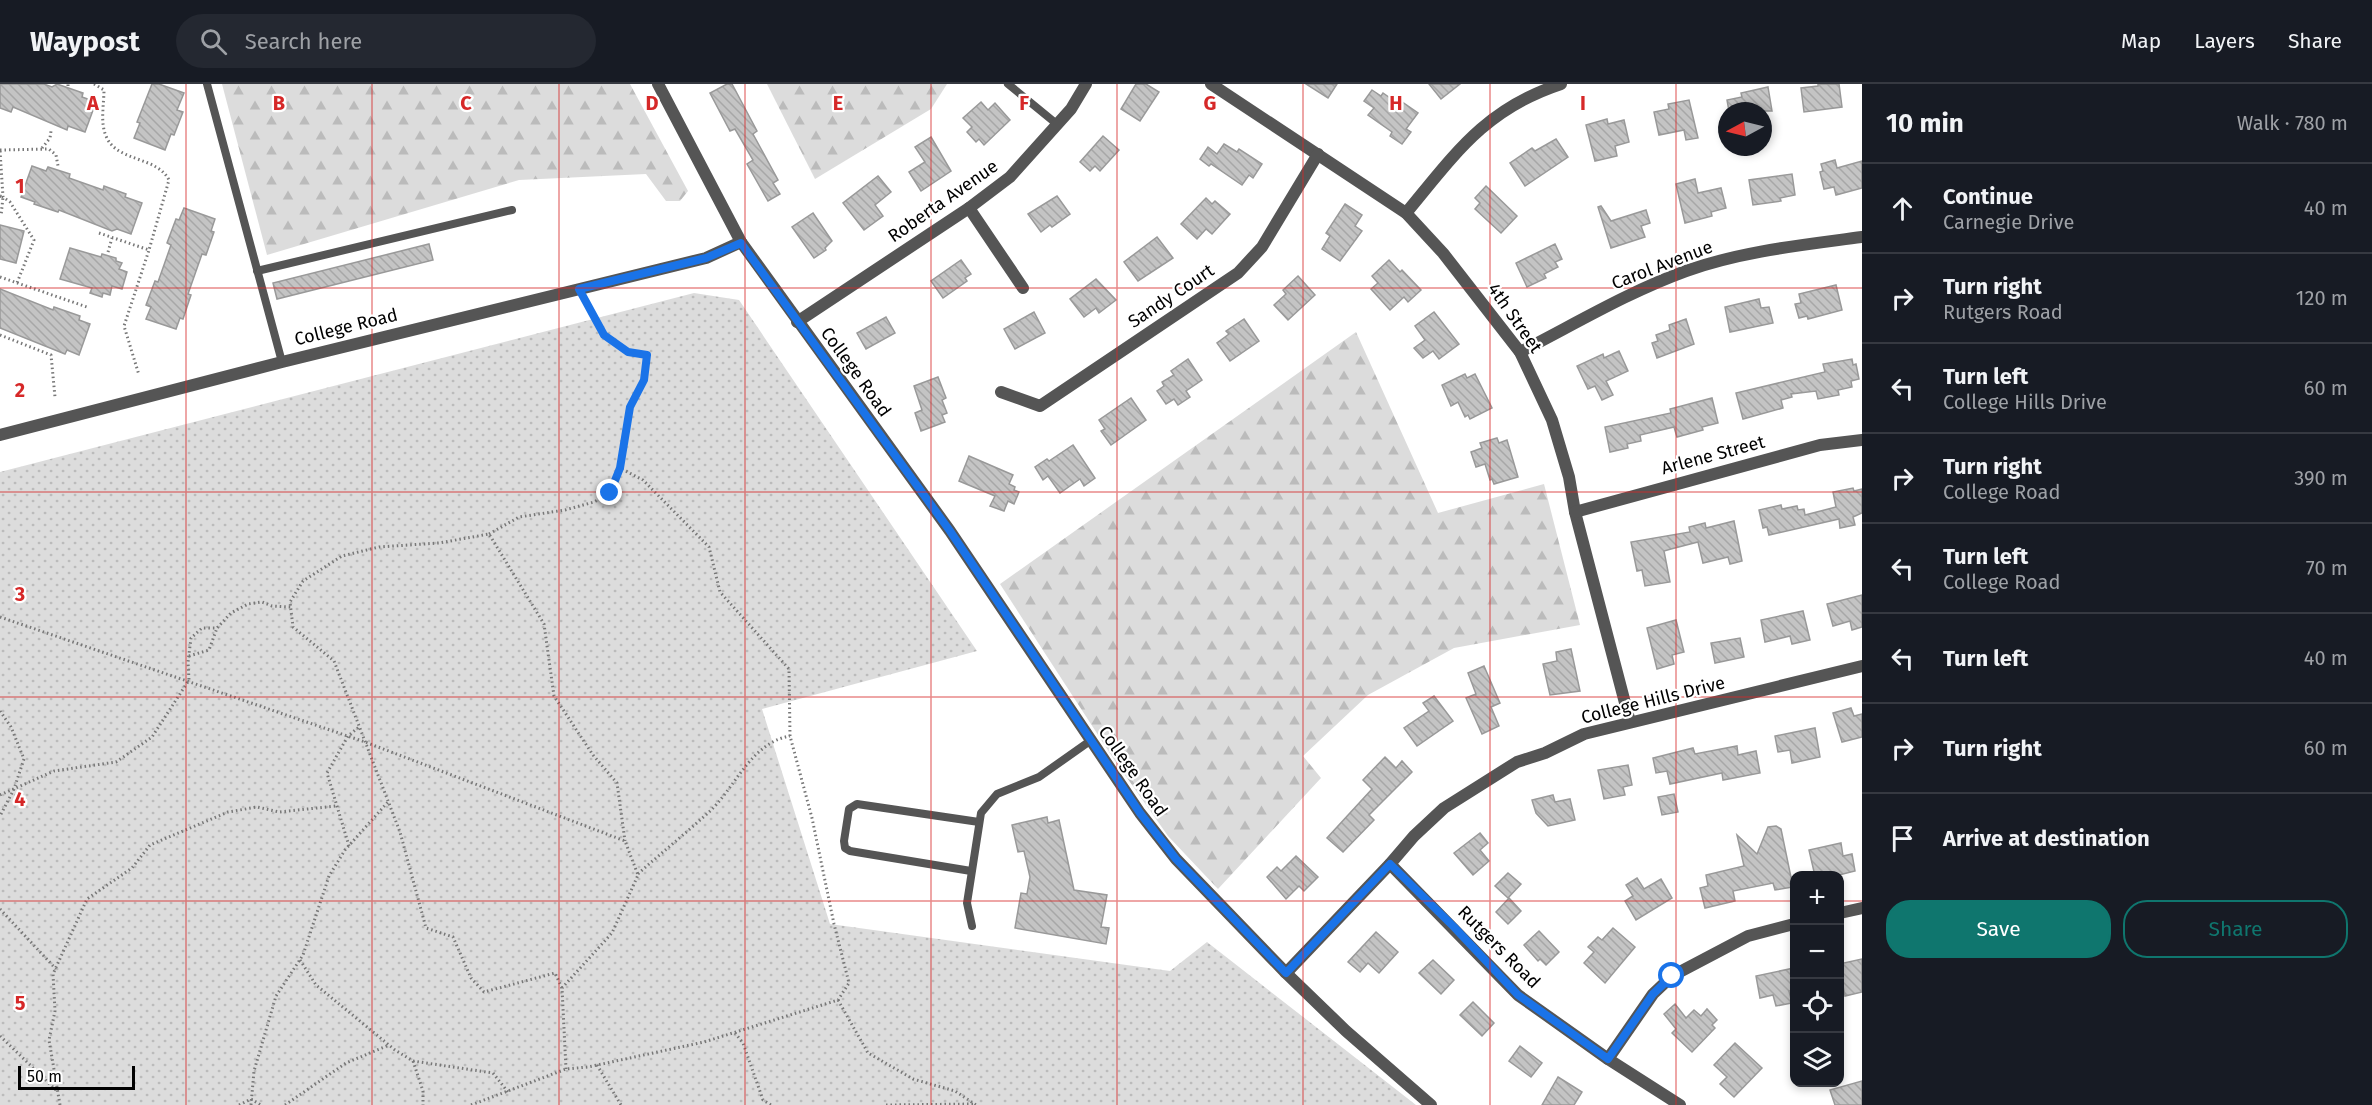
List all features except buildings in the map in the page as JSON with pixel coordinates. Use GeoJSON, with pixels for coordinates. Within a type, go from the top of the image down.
{"type":"FeatureCollection","features":[{"type":"Feature","properties":{"kind":"street"},"geometry":{"type":"LineString","coordinates":[[658,84],[741,243]]}},
{"type":"Feature","properties":{"kind":"street","name":"Roberta Avenue"},"geometry":{"type":"LineString","coordinates":[[797,322],[969,208],[1010,177],[1058,125],[1086,84]]}},
{"type":"Feature","properties":{"kind":"street","name":"4th Street"},"geometry":{"type":"LineString","coordinates":[[1211,84],[1406,213],[1478,295],[1520,352],[1552,420],[1569,477],[1575,512],[1630,722]]}},
{"type":"Feature","properties":{"kind":"street"},"geometry":{"type":"LineString","coordinates":[[1406,213],[1461,147],[1489,120],[1539,91],[1561,84]]}},
{"type":"Feature","properties":{"kind":"street","name":"Sandy Court"},"geometry":{"type":"LineString","coordinates":[[1001,392],[1040,406],[1192,303],[1221,286],[1238,273],[1262,247],[1317,154]]}},
{"type":"Feature","properties":{"kind":"street"},"geometry":{"type":"LineString","coordinates":[[969,208],[1023,288]]}},
{"type":"Feature","properties":{"kind":"street","name":"Carol Avenue"},"geometry":{"type":"LineString","coordinates":[[1520,352],[1623,297],[1687,271],[1784,247],[1862,237]]}},
{"type":"Feature","properties":{"kind":"street","name":"College Road"},"geometry":{"type":"LineString","coordinates":[[0,435],[282,362],[706,258],[741,243],[950,531],[1090,741],[1140,813],[1176,859],[1286,973],[1346,1031],[1431,1105]]}},
{"type":"Feature","properties":{"kind":"street","name":"Arlene Street"},"geometry":{"type":"LineString","coordinates":[[1575,512],[1820,445],[1862,440]]}},
{"type":"Feature","properties":{"kind":"street","name":"College Hills Drive"},"geometry":{"type":"LineString","coordinates":[[1286,973],[1414,836],[1444,808],[1517,762],[1545,753],[1584,734],[1862,666]]}},
{"type":"Feature","properties":{"kind":"street","name":"Rutgers Road"},"geometry":{"type":"LineString","coordinates":[[1390,864],[1518,995],[1608,1059],[1680,1105]]}},
{"type":"Feature","properties":{"kind":"street"},"geometry":{"type":"LineString","coordinates":[[1844,912],[1862,908]]}},
{"type":"Feature","properties":{"kind":"street"},"geometry":{"type":"LineString","coordinates":[[1608,1059],[1653,994],[1672,976],[1748,936],[1790,925]]}},
{"type":"Feature","properties":{"kind":"lane"},"geometry":{"type":"LineString","coordinates":[[207,84],[282,362]]}},
{"type":"Feature","properties":{"kind":"lane"},"geometry":{"type":"LineString","coordinates":[[1008,84],[1058,125]]}},
{"type":"Feature","properties":{"kind":"lane"},"geometry":{"type":"LineString","coordinates":[[257,271],[512,210]]}},
{"type":"Feature","properties":{"kind":"lane"},"geometry":{"type":"LineString","coordinates":[[972,926],[967,903],[981,813],[997,794],[1039,777],[1090,741]]}},
{"type":"Feature","properties":{"kind":"lane"},"geometry":{"type":"LineString","coordinates":[[971,871],[850,851],[845,848],[843,841],[849,809],[857,804],[979,822]]}},
{"type":"Feature","properties":{"kind":"path"},"geometry":{"type":"LineString","coordinates":[[94,84],[104,90],[104,124],[109,142],[117,149],[150,163],[166,174],[170,180],[124,326],[138,375]]}},
{"type":"Feature","properties":{"kind":"path"},"geometry":{"type":"LineString","coordinates":[[42,148],[50,138],[51,131]]}},
{"type":"Feature","properties":{"kind":"path"},"geometry":{"type":"LineString","coordinates":[[1,216],[2,161],[0,150],[49,149],[56,155],[58,166]]}},
{"type":"Feature","properties":{"kind":"path"},"geometry":{"type":"LineString","coordinates":[[2,197],[10,202],[34,240],[17,283]]}},
{"type":"Feature","properties":{"kind":"path"},"geometry":{"type":"LineString","coordinates":[[99,233],[149,250]]}},
{"type":"Feature","properties":{"kind":"path"},"geometry":{"type":"LineString","coordinates":[[108,252],[112,238]]}},
{"type":"Feature","properties":{"kind":"path"},"geometry":{"type":"LineString","coordinates":[[0,277],[87,307]]}},
{"type":"Feature","properties":{"kind":"path"},"geometry":{"type":"LineString","coordinates":[[566,1069],[562,988],[555,973],[484,992],[471,978],[453,938],[426,928],[400,832],[334,661],[293,627],[290,602],[303,581],[342,556],[379,547],[440,543],[489,534],[519,517],[565,510],[594,502],[610,493],[620,468],[630,407],[644,380],[647,355],[628,352],[604,335],[579,289]]}},
{"type":"Feature","properties":{"kind":"path"},"geometry":{"type":"LineString","coordinates":[[0,335],[51,355],[56,397]]}},
{"type":"Feature","properties":{"kind":"path"},"geometry":{"type":"LineString","coordinates":[[471,1105],[566,1069],[597,1065],[704,1042],[838,1000],[849,983],[812,818],[790,736],[789,669],[720,592],[709,547],[643,480],[620,468]]}},
{"type":"Feature","properties":{"kind":"path"},"geometry":{"type":"LineString","coordinates":[[489,534],[544,624],[554,696],[593,755],[617,783],[625,841],[638,875]]}},
{"type":"Feature","properties":{"kind":"path"},"geometry":{"type":"LineString","coordinates":[[189,656],[209,650],[217,628],[231,613],[248,604],[262,602],[272,606],[291,607]]}},
{"type":"Feature","properties":{"kind":"path"},"geometry":{"type":"LineString","coordinates":[[0,616],[365,742],[625,841]]}},
{"type":"Feature","properties":{"kind":"path"},"geometry":{"type":"LineString","coordinates":[[0,795],[54,771],[116,762],[152,737],[189,680],[191,638],[202,628],[217,628]]}},
{"type":"Feature","properties":{"kind":"path"},"geometry":{"type":"LineString","coordinates":[[0,711],[11,727],[24,759],[14,789],[0,816]]}},
{"type":"Feature","properties":{"kind":"path"},"geometry":{"type":"LineString","coordinates":[[349,846],[327,773],[348,736],[359,727]]}},
{"type":"Feature","properties":{"kind":"path"},"geometry":{"type":"LineString","coordinates":[[562,988],[612,933],[638,875],[720,800],[752,757],[783,737],[790,736]]}},
{"type":"Feature","properties":{"kind":"path"},"geometry":{"type":"LineString","coordinates":[[250,1105],[254,1071],[276,996],[300,960],[329,876],[349,846],[388,802]]}},
{"type":"Feature","properties":{"kind":"path"},"geometry":{"type":"LineString","coordinates":[[60,1105],[49,1040],[56,1011],[53,974],[87,899],[132,868],[150,845],[228,812],[257,807],[279,812],[336,806]]}},
{"type":"Feature","properties":{"kind":"path"},"geometry":{"type":"LineString","coordinates":[[0,909],[56,969]]}},
{"type":"Feature","properties":{"kind":"path"},"geometry":{"type":"LineString","coordinates":[[300,960],[316,985],[389,1046],[413,1061],[493,1073],[508,1092]]}},
{"type":"Feature","properties":{"kind":"path"},"geometry":{"type":"LineString","coordinates":[[838,1000],[868,1053],[913,1079],[955,1091],[975,1104]]}},
{"type":"Feature","properties":{"kind":"path"},"geometry":{"type":"LineString","coordinates":[[735,1032],[743,1042],[763,1100],[771,1105]]}},
{"type":"Feature","properties":{"kind":"path"},"geometry":{"type":"LineString","coordinates":[[0,1036],[57,1091]]}},
{"type":"Feature","properties":{"kind":"path"},"geometry":{"type":"LineString","coordinates":[[285,1105],[346,1063],[389,1046]]}},
{"type":"Feature","properties":{"kind":"path"},"geometry":{"type":"LineString","coordinates":[[413,1061],[423,1091],[423,1105]]}},
{"type":"Feature","properties":{"kind":"path"},"geometry":{"type":"LineString","coordinates":[[597,1065],[621,1105]]}},
{"type":"Feature","properties":{"kind":"path"},"geometry":{"type":"LineString","coordinates":[[239,1105],[251,1099]]}},
{"type":"Feature","properties":{"kind":"path"},"geometry":{"type":"LineString","coordinates":[[251,1099],[261,1105]]}},
{"type":"Feature","properties":{"kind":"path"},"geometry":{"type":"LineString","coordinates":[[886,1105],[975,1104]]}},
{"type":"Feature","properties":{"kind":"green space"},"geometry":{"type":"Polygon","coordinates":[[[222,84],[630,84],[688,191],[680,201],[666,201],[646,174],[519,180],[267,255],[222,84]]]}},
{"type":"Feature","properties":{"kind":"green space"},"geometry":{"type":"Polygon","coordinates":[[[767,84],[947,84],[931,109],[815,179],[767,84]]]}},
{"type":"Feature","properties":{"kind":"green space"},"geometry":{"type":"Polygon","coordinates":[[[694,293],[739,300],[977,651],[762,709],[830,924],[1170,971],[1207,942],[1416,1105],[0,1105],[0,472],[694,293]]]}},
{"type":"Feature","properties":{"kind":"green space"},"geometry":{"type":"Polygon","coordinates":[[[1356,332],[1438,513],[1544,484],[1580,625],[1454,648],[1368,695],[1303,756],[1321,778],[1218,889],[1168,836],[1113,758],[1000,584],[1356,332]]]}},
{"type":"Feature","properties":{"kind":"route"},"geometry":{"type":"LineString","coordinates":[[610,493],[620,468],[630,407],[644,380],[647,355],[628,352],[604,335],[579,289],[706,258],[741,243],[950,531],[1140,813],[1176,859],[1286,973],[1390,864],[1518,995],[1608,1059],[1653,994],[1672,976]]}}]}
